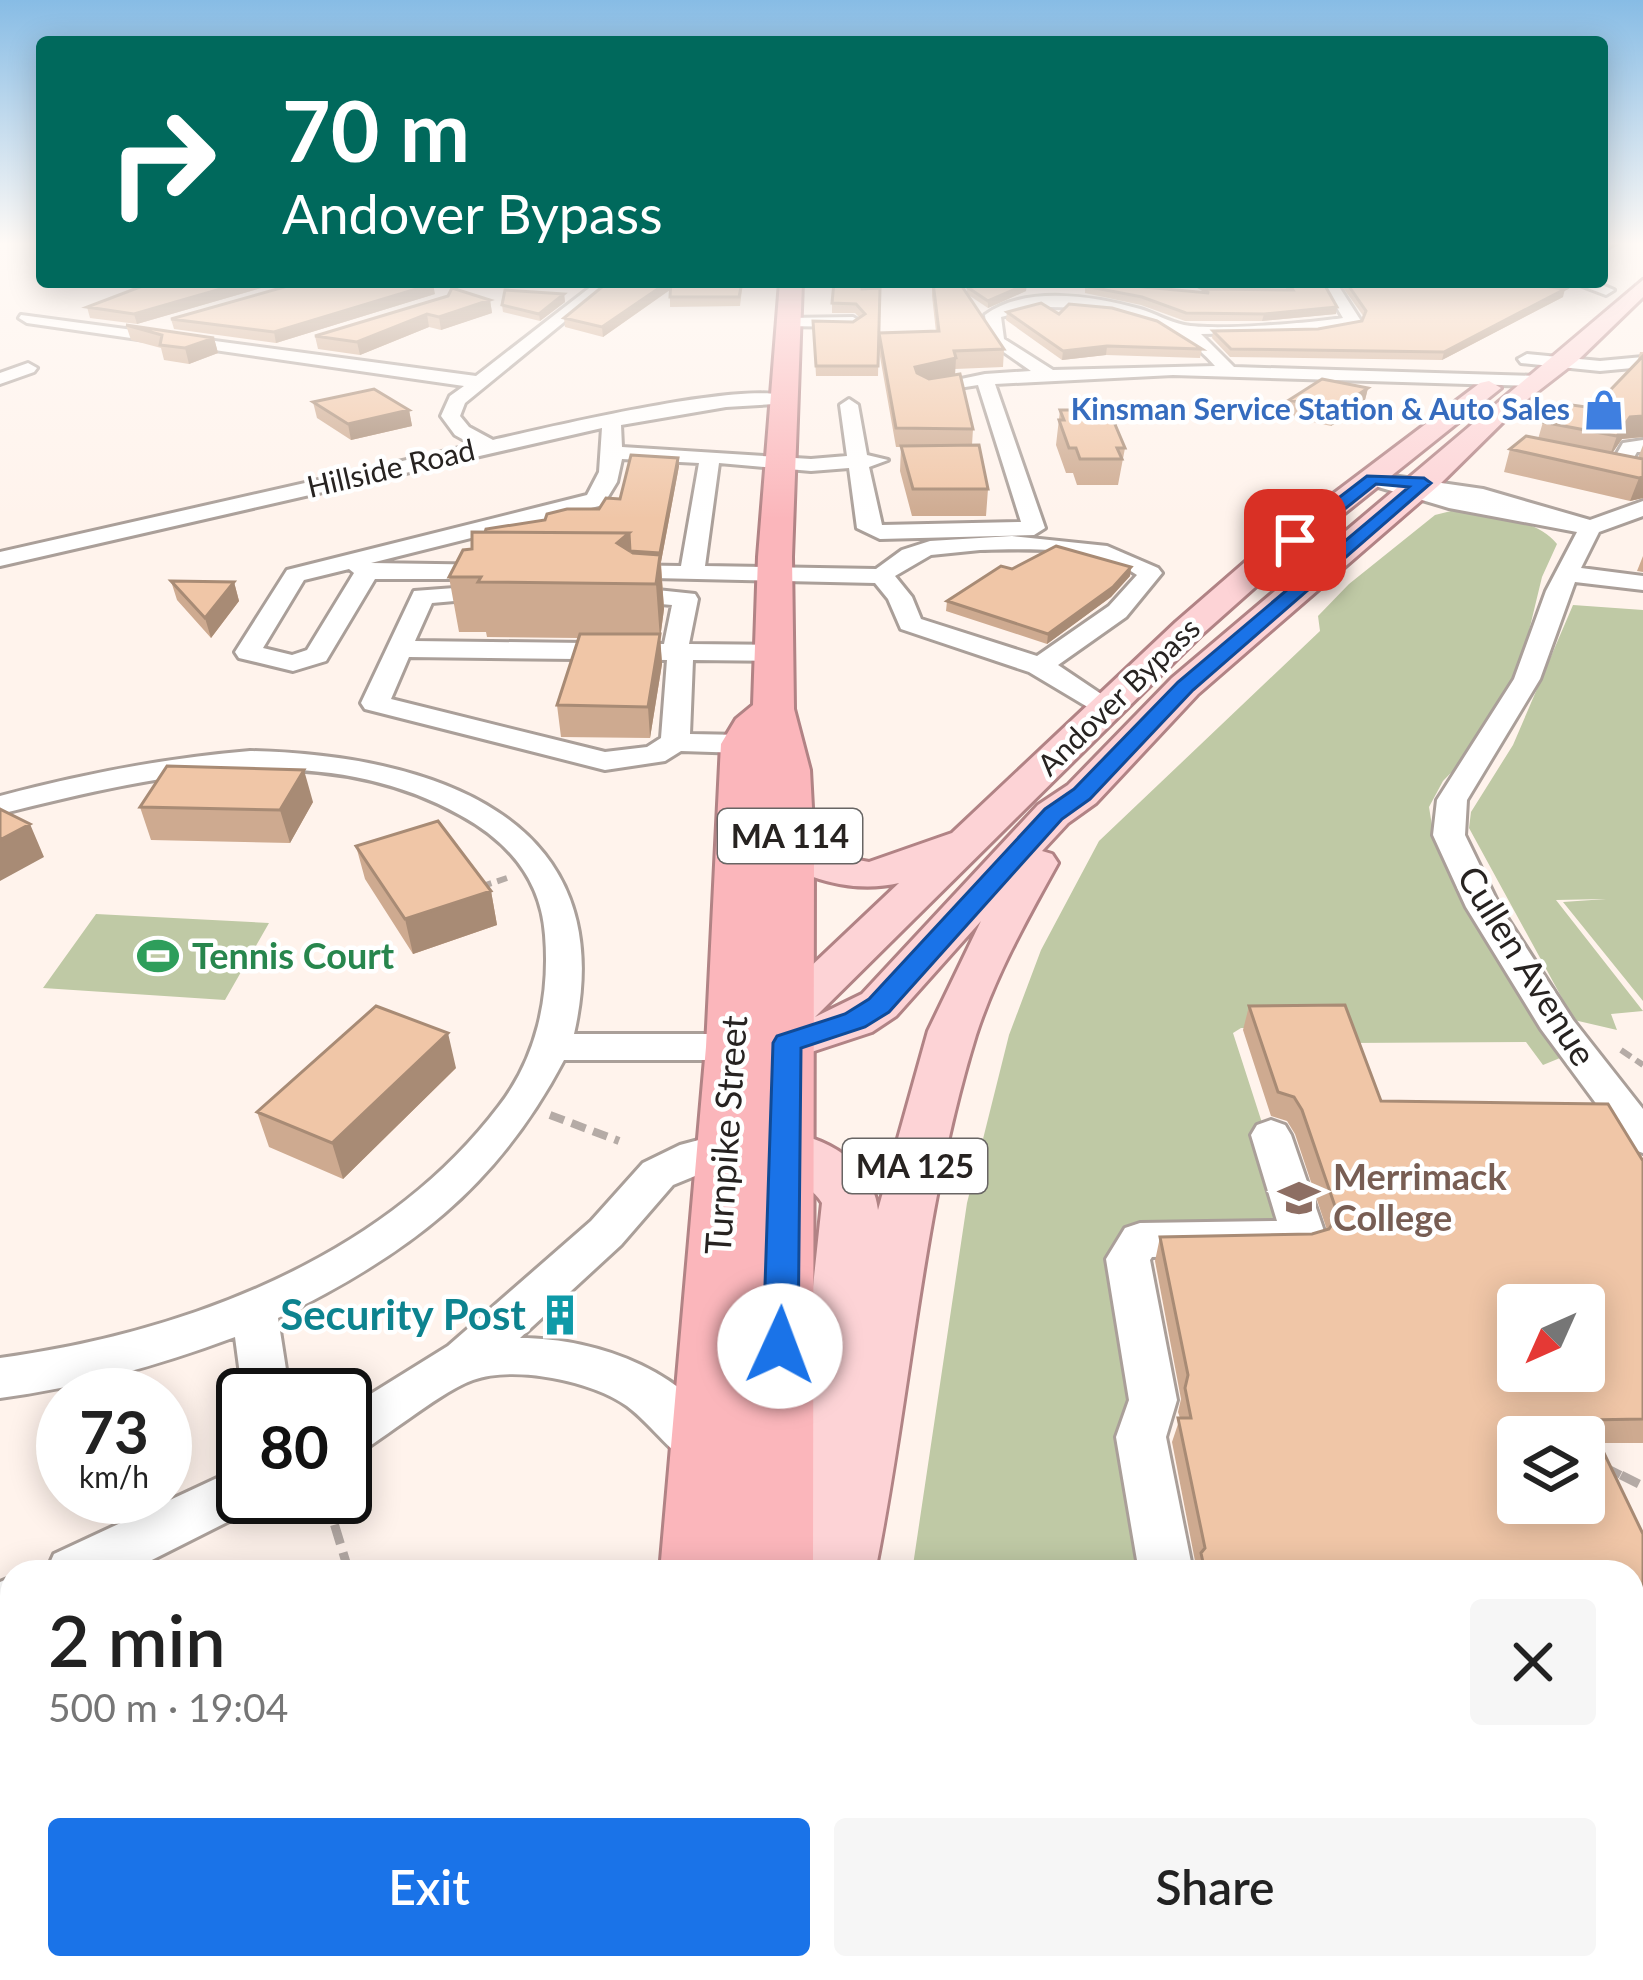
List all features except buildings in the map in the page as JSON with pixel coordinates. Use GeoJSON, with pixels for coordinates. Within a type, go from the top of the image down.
{"type":"FeatureCollection","features":[{"type":"Feature","properties":{"kind":"highway","name":"Turnpike Street"},"geometry":{"type":"LineString","coordinates":[[769,1035],[758,726],[778,653],[780,460],[788,334]]}},
{"type":"Feature","properties":{"kind":"highway","name":"Turnpike Street"},"geometry":{"type":"LineString","coordinates":[[701,1560],[706,1450],[756,1150],[790,845],[788,770],[758,726]]}},
{"type":"Feature","properties":{"kind":"highway","name":"Turnpike Street"},"geometry":{"type":"LineString","coordinates":[[756,1150],[773,1560]]}},
{"type":"Feature","properties":{"kind":"main road","name":"Andover Bypass"},"geometry":{"type":"LineString","coordinates":[[769,1035],[855,1021],[879,1005],[1053,814],[1082,794],[1185,686],[1418,488],[1532,370],[1555,334]]}},
{"type":"Feature","properties":{"kind":"main road","name":"Andover Bypass"},"geometry":{"type":"LineString","coordinates":[[769,1035],[1248,575],[1372,479],[1579,334]]}},
{"type":"Feature","properties":{"kind":"main road","name":"MA 125"},"geometry":{"type":"LineString","coordinates":[[842,1560],[856,1508],[918,1141],[945,1044],[962,998],[1018,890],[1070,821],[1082,794]]}},
{"type":"Feature","properties":{"kind":"main road"},"geometry":{"type":"LineString","coordinates":[[790,845],[831,870],[874,876],[916,864],[998,813]]}},
{"type":"Feature","properties":{"kind":"main road"},"geometry":{"type":"LineString","coordinates":[[756,1150],[830,1170],[841,1181],[850,1203],[822,1518],[827,1560]]}},
{"type":"Feature","properties":{"kind":"street"},"geometry":{"type":"LineString","coordinates":[[145,334],[477,382]]}},
{"type":"Feature","properties":{"kind":"street"},"geometry":{"type":"LineString","coordinates":[[489,446],[462,431],[450,416],[457,400],[538,334]]}},
{"type":"Feature","properties":{"kind":"street"},"geometry":{"type":"LineString","coordinates":[[995,334],[996,341],[1048,375]]}},
{"type":"Feature","properties":{"kind":"street"},"geometry":{"type":"LineString","coordinates":[[1188,334],[1203,343],[1228,370]]}},
{"type":"Feature","properties":{"kind":"street"},"geometry":{"type":"LineString","coordinates":[[272,354],[315,340]]}},
{"type":"Feature","properties":{"kind":"street"},"geometry":{"type":"LineString","coordinates":[[927,388],[1048,375],[1532,370],[1643,362]]}},
{"type":"Feature","properties":{"kind":"street"},"geometry":{"type":"LineString","coordinates":[[0,380],[28,368]]}},
{"type":"Feature","properties":{"kind":"street"},"geometry":{"type":"LineString","coordinates":[[849,405],[872,460],[868,528],[880,532],[1034,528],[997,460],[985,379]]}},
{"type":"Feature","properties":{"kind":"street","name":"Hillside Road"},"geometry":{"type":"LineString","coordinates":[[0,560],[611,420],[725,400],[784,399]]}},
{"type":"Feature","properties":{"kind":"street"},"geometry":{"type":"LineString","coordinates":[[360,566],[317,656],[293,663],[248,652],[290,580],[360,566],[595,500],[604,490],[614,453],[611,420]]}},
{"type":"Feature","properties":{"kind":"street"},"geometry":{"type":"LineString","coordinates":[[1618,470],[1630,447],[1643,446]]}},
{"type":"Feature","properties":{"kind":"street"},"geometry":{"type":"LineString","coordinates":[[614,453],[872,460]]}},
{"type":"Feature","properties":{"kind":"street"},"geometry":{"type":"LineString","coordinates":[[692,573],[710,456]]}},
{"type":"Feature","properties":{"kind":"street"},"geometry":{"type":"LineString","coordinates":[[1595,466],[1643,476]]}},
{"type":"Feature","properties":{"kind":"street"},"geometry":{"type":"LineString","coordinates":[[1372,479],[1590,528],[1643,508]]}},
{"type":"Feature","properties":{"kind":"street","name":"Cullen Avenue"},"geometry":{"type":"LineString","coordinates":[[1590,528],[1544,623],[1517,699],[1452,800],[1449,835],[1484,907],[1561,1029],[1643,1138]]}},
{"type":"Feature","properties":{"kind":"street"},"geometry":{"type":"LineString","coordinates":[[675,742],[682,661],[675,652],[683,596],[589,583],[692,573],[882,576],[898,561],[928,549],[982,545],[1084,547],[1150,573],[1147,583],[1110,616],[1039,666]]}},
{"type":"Feature","properties":{"kind":"street"},"geometry":{"type":"LineString","coordinates":[[984,563],[1016,549],[1035,553],[1017,566]]}},
{"type":"Feature","properties":{"kind":"street"},"geometry":{"type":"LineString","coordinates":[[360,566],[523,583],[428,594],[376,699],[378,705],[605,761],[655,755],[675,742],[758,726]]}},
{"type":"Feature","properties":{"kind":"street"},"geometry":{"type":"LineString","coordinates":[[1569,574],[1643,583]]}},
{"type":"Feature","properties":{"kind":"street"},"geometry":{"type":"LineString","coordinates":[[882,576],[900,597],[910,624],[1039,666],[1085,690],[1106,710]]}},
{"type":"Feature","properties":{"kind":"street"},"geometry":{"type":"LineString","coordinates":[[399,649],[778,653]]}},
{"type":"Feature","properties":{"kind":"street"},"geometry":{"type":"LineString","coordinates":[[0,805],[130,774],[284,761],[362,767],[468,803],[509,832],[542,867],[561,907],[562,1003],[552,1047],[520,1104],[473,1162],[394,1230],[346,1262],[254,1310],[123,1359],[0,1378]]}},
{"type":"Feature","properties":{"kind":"street"},"geometry":{"type":"LineString","coordinates":[[552,1047],[769,1035]]}},
{"type":"Feature","properties":{"kind":"street"},"geometry":{"type":"LineString","coordinates":[[1164,1560],[1141,1437],[1153,1400],[1128,1259],[1140,1240],[1304,1238],[1271,1135]]}},
{"type":"Feature","properties":{"kind":"street"},"geometry":{"type":"LineString","coordinates":[[372,1419],[465,1360],[606,1233],[658,1174],[694,1156],[756,1150]]}},
{"type":"Feature","properties":{"kind":"street"},"geometry":{"type":"LineString","coordinates":[[254,1310],[262,1368]]}},
{"type":"Feature","properties":{"kind":"street"},"geometry":{"type":"LineString","coordinates":[[465,1360],[539,1355],[596,1363],[637,1384],[672,1412],[706,1450]]}},
{"type":"Feature","properties":{"kind":"street"},"geometry":{"type":"LineString","coordinates":[[98,1560],[216,1502]]}},
{"type":"Feature","properties":{"kind":"path"},"geometry":{"type":"LineString","coordinates":[[520,1104],[620,1141]]}},
{"type":"Feature","properties":{"kind":"path"},"geometry":{"type":"LineString","coordinates":[[1605,1468],[1643,1486]]}},
{"type":"Feature","properties":{"kind":"path"},"geometry":{"type":"LineString","coordinates":[[335,1524],[346,1560]]}},
{"type":"Feature","properties":{"kind":"green space"},"geometry":{"type":"Polygon","coordinates":[[[1451,511],[1523,522],[1557,544],[1542,577],[1520,668],[1478,745],[1443,781],[1429,807],[1435,844],[1457,891],[1560,1058],[1543,1065],[1526,1042],[1346,1043],[1339,1028],[1241,1028],[1233,1033],[1295,1225],[1133,1235],[1143,1560],[914,1560],[967,1203],[1009,1035],[1041,950],[1099,841],[1320,631],[1318,616],[1349,584],[1435,515],[1451,511]]]}},
{"type":"Feature","properties":{"kind":"green space"},"geometry":{"type":"Polygon","coordinates":[[[1573,605],[1643,610],[1643,1001],[1563,902],[1606,899],[1556,900],[1643,1011],[1611,1014],[1617,1030],[1574,1020],[1469,828],[1471,812],[1513,745],[1573,605]]]}},
{"type":"Feature","properties":{"kind":"green space","name":"Tennis Court"},"geometry":{"type":"Polygon","coordinates":[[[96,914],[269,923],[225,1000],[43,988],[96,914]]]}},
{"type":"Feature","properties":{"kind":"place","name":"Kinsman Service Station & Auto Sales"},"geometry":{"type":"Point","coordinates":[1604,410]}},
{"type":"Feature","properties":{"kind":"place","name":"Tennis Court"},"geometry":{"type":"Point","coordinates":[158,956]}},
{"type":"Feature","properties":{"kind":"place","name":"Merrimack College"},"geometry":{"type":"Point","coordinates":[1299,1198]}},
{"type":"Feature","properties":{"kind":"place","name":"Security Post"},"geometry":{"type":"Point","coordinates":[560,1315]}},
{"type":"Feature","properties":{"kind":"route"},"geometry":{"type":"LineString","coordinates":[[780,1346],[787,1043],[855,1021],[879,1005],[1053,814],[1082,794],[1185,686],[1424,483],[1372,479],[1295,540]]}}]}
